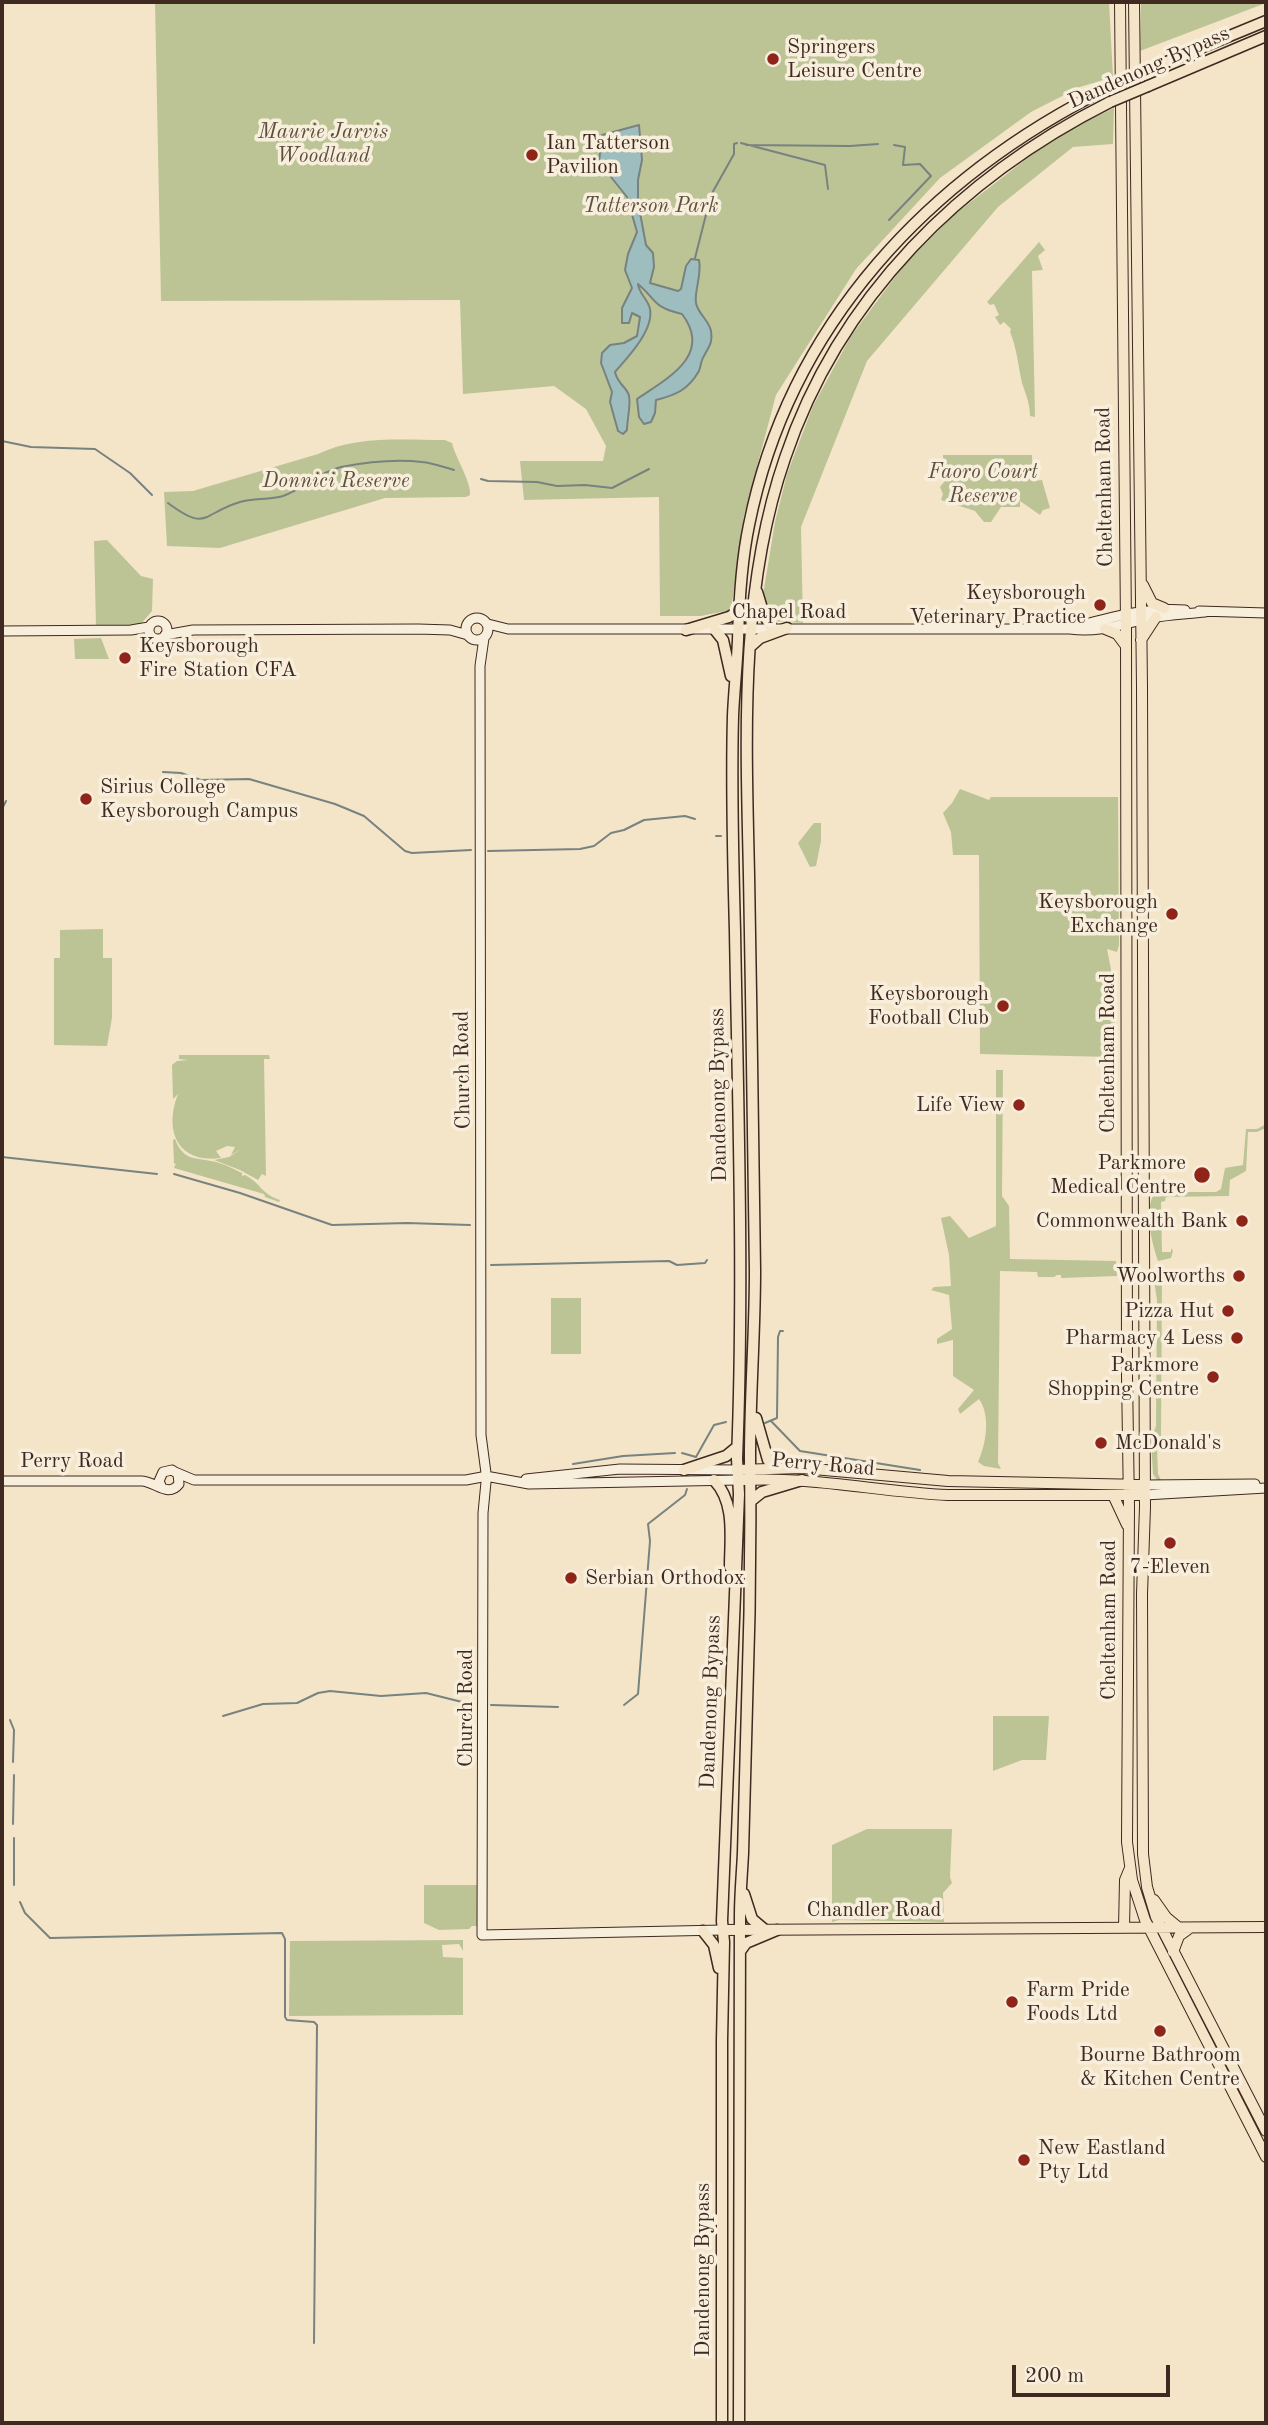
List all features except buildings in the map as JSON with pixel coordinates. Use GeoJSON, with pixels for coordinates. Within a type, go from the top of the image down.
{"type":"FeatureCollection","features":[{"type":"Feature","properties":{"kind":"highway","name":"Dandenong Bypass"},"geometry":{"type":"LineString","coordinates":[[722,2423],[723,1865],[738,1475],[740,1218],[732,817],[738,612],[748,530],[769,450],[802,374],[845,303],[893,244],[959,183],[1018,138],[1068,108],[1147,70],[1266,21]]}},
{"type":"Feature","properties":{"kind":"highway","name":"Dandenong Bypass"},"geometry":{"type":"LineString","coordinates":[[739,2423],[741,1929],[755,1261],[747,752],[751,628],[773,496],[799,418],[832,352],[871,294],[922,235],[983,181],[1046,137],[1110,102],[1266,36]]}},
{"type":"Feature","properties":{"kind":"highway"},"geometry":{"type":"LineString","coordinates":[[756,586],[764,615],[772,628]]}},
{"type":"Feature","properties":{"kind":"highway"},"geometry":{"type":"LineString","coordinates":[[686,629],[738,612]]}},
{"type":"Feature","properties":{"kind":"highway"},"geometry":{"type":"LineString","coordinates":[[751,646],[760,638],[787,628]]}},
{"type":"Feature","properties":{"kind":"highway"},"geometry":{"type":"LineString","coordinates":[[715,630],[723,640],[734,696]]}},
{"type":"Feature","properties":{"kind":"highway"},"geometry":{"type":"LineString","coordinates":[[752,1405],[765,1454],[776,1468]]}},
{"type":"Feature","properties":{"kind":"highway"},"geometry":{"type":"LineString","coordinates":[[684,1470],[726,1456],[737,1447]]}},
{"type":"Feature","properties":{"kind":"highway"},"geometry":{"type":"LineString","coordinates":[[714,1480],[721,1488],[729,1511],[729,1592],[733,1622]]}},
{"type":"Feature","properties":{"kind":"highway"},"geometry":{"type":"LineString","coordinates":[[752,1500],[762,1492],[802,1480]]}},
{"type":"Feature","properties":{"kind":"highway"},"geometry":{"type":"LineString","coordinates":[[742,1881],[752,1919],[765,1930]]}},
{"type":"Feature","properties":{"kind":"highway"},"geometry":{"type":"LineString","coordinates":[[741,1950],[746,1943],[777,1930]]}},
{"type":"Feature","properties":{"kind":"highway"},"geometry":{"type":"LineString","coordinates":[[703,1931],[716,1950],[724,2003]]}},
{"type":"Feature","properties":{"kind":"main road","name":"Cheltenham Road"},"geometry":{"type":"LineString","coordinates":[[1120,2],[1128,1065],[1127,1833],[1136,1895],[1149,1928],[1265,2155]]}},
{"type":"Feature","properties":{"kind":"main road","name":"Cheltenham Road"},"geometry":{"type":"LineString","coordinates":[[1135,2],[1145,1490],[1143,1864],[1151,1906],[1161,1928],[1266,2133]]}},
{"type":"Feature","properties":{"kind":"main road"},"geometry":{"type":"LineString","coordinates":[[1140,578],[1152,603],[1164,608],[1205,612],[1266,612]]}},
{"type":"Feature","properties":{"kind":"main road"},"geometry":{"type":"LineString","coordinates":[[1126,620],[1164,608]]}},
{"type":"Feature","properties":{"kind":"main road"},"geometry":{"type":"LineString","coordinates":[[1140,616],[1205,612]]}},
{"type":"Feature","properties":{"kind":"main road"},"geometry":{"type":"LineString","coordinates":[[1140,642],[1156,617]]}},
{"type":"Feature","properties":{"kind":"main road"},"geometry":{"type":"LineString","coordinates":[[149,631],[157,621],[165,630],[450,630],[469,633],[486,632],[482,619],[471,620],[469,633]]}},
{"type":"Feature","properties":{"kind":"main road","name":"Chapel Road"},"geometry":{"type":"LineString","coordinates":[[1070,629],[1126,620]]}},
{"type":"Feature","properties":{"kind":"main road","name":"Chapel Road"},"geometry":{"type":"LineString","coordinates":[[486,632],[508,629],[751,628],[1089,631],[1105,629],[1126,620]]}},
{"type":"Feature","properties":{"kind":"main road"},"geometry":{"type":"LineString","coordinates":[[1105,629],[1118,634],[1126,646]]}},
{"type":"Feature","properties":{"kind":"main road"},"geometry":{"type":"LineString","coordinates":[[2,631],[131,630],[149,631],[157,639],[165,630]]}},
{"type":"Feature","properties":{"kind":"main road","name":"Church Road"},"geometry":{"type":"LineString","coordinates":[[482,1935],[483,1513],[486,1477],[481,1435],[480,666],[486,632]]}},
{"type":"Feature","properties":{"kind":"main road","name":"Church Road"},"geometry":{"type":"LineString","coordinates":[[469,633],[480,666]]}},
{"type":"Feature","properties":{"kind":"main road"},"geometry":{"type":"LineString","coordinates":[[1127,1000],[1142,1000]]}},
{"type":"Feature","properties":{"kind":"main road"},"geometry":{"type":"LineString","coordinates":[[1128,1065],[1142,1066]]}},
{"type":"Feature","properties":{"kind":"main road"},"geometry":{"type":"LineString","coordinates":[[1127,1268],[1143,1268]]}},
{"type":"Feature","properties":{"kind":"main road","name":"Perry Road"},"geometry":{"type":"LineString","coordinates":[[177,1487],[194,1480],[466,1480],[486,1477],[529,1484],[574,1484],[714,1480],[776,1468],[834,1470],[924,1480],[1088,1483],[1129,1489]]}},
{"type":"Feature","properties":{"kind":"main road"},"geometry":{"type":"LineString","coordinates":[[1088,1483],[1118,1476],[1128,1468]]}},
{"type":"Feature","properties":{"kind":"main road","name":"Perry Road"},"geometry":{"type":"LineString","coordinates":[[514,1481],[620,1469],[684,1470],[738,1475]]}},
{"type":"Feature","properties":{"kind":"main road"},"geometry":{"type":"LineString","coordinates":[[169,1470],[180,1477],[177,1487],[168,1491],[162,1488],[159,1478],[163,1472],[169,1470]]}},
{"type":"Feature","properties":{"kind":"main road","name":"Perry Road"},"geometry":{"type":"LineString","coordinates":[[142,1481],[163,1472]]}},
{"type":"Feature","properties":{"kind":"main road","name":"Perry Road"},"geometry":{"type":"LineString","coordinates":[[175,1472],[194,1480]]}},
{"type":"Feature","properties":{"kind":"main road","name":"Perry Road"},"geometry":{"type":"LineString","coordinates":[[751,1474],[931,1495],[1113,1495],[1129,1489]]}},
{"type":"Feature","properties":{"kind":"main road","name":"Perry Road"},"geometry":{"type":"LineString","coordinates":[[2,1480],[142,1481],[162,1488]]}},
{"type":"Feature","properties":{"kind":"main road"},"geometry":{"type":"LineString","coordinates":[[1129,1489],[1266,1486]]}},
{"type":"Feature","properties":{"kind":"main road"},"geometry":{"type":"LineString","coordinates":[[1113,1495],[1129,1528]]}},
{"type":"Feature","properties":{"kind":"main road"},"geometry":{"type":"LineString","coordinates":[[1124,1928],[1125,1880],[1130,1868]]}},
{"type":"Feature","properties":{"kind":"main road"},"geometry":{"type":"LineString","coordinates":[[1147,1887],[1163,1914],[1179,1928]]}},
{"type":"Feature","properties":{"kind":"main road","name":"Chandler Road"},"geometry":{"type":"LineString","coordinates":[[482,1935],[741,1929],[1266,1927]]}},
{"type":"Feature","properties":{"kind":"main road"},"geometry":{"type":"LineString","coordinates":[[1173,1952],[1179,1936],[1190,1928]]}},
{"type":"Feature","properties":{"kind":"main road"},"geometry":{"type":"LineString","coordinates":[[1265,2155],[1263,2139],[1266,2133]]}},
{"type":"Feature","properties":{"kind":"green space","name":"Tatterson Park"},"geometry":{"type":"Polygon","coordinates":[[[155,2],[1109,2],[1113,77],[1080,87],[1031,112],[940,178],[856,269],[776,395],[744,516],[731,610],[701,616],[660,616],[659,497],[524,500],[520,461],[603,461],[606,446],[586,409],[554,386],[463,394],[460,300],[161,301],[155,2]]]}},
{"type":"Feature","properties":{"kind":"green space"},"geometry":{"type":"Polygon","coordinates":[[[1141,2],[1266,2],[1266,3],[1140,51],[1141,2]]]}},
{"type":"Feature","properties":{"kind":"green space"},"geometry":{"type":"Polygon","coordinates":[[[1114,108],[1113,144],[1073,147],[998,207],[867,361],[801,527],[803,623],[771,621],[763,595],[775,522],[787,474],[813,406],[851,336],[904,265],[955,214],[1056,136],[1114,108]]]}},
{"type":"Feature","properties":{"kind":"green space"},"geometry":{"type":"Polygon","coordinates":[[[1039,242],[1045,250],[1038,256],[1043,270],[1032,271],[1035,417],[1030,416],[1011,329],[1004,322],[1000,325],[995,317],[999,315],[994,304],[987,302],[1039,242]]]}},
{"type":"Feature","properties":{"kind":"green space","name":"Donnici Reserve"},"geometry":{"type":"Polygon","coordinates":[[[445,440],[452,443],[466,477],[470,495],[466,497],[385,498],[220,548],[167,546],[164,492],[193,491],[364,441],[445,440]]]}},
{"type":"Feature","properties":{"kind":"green space","name":"Faoro Court Reserve"},"geometry":{"type":"Polygon","coordinates":[[[943,455],[1032,455],[1033,481],[1042,480],[1050,508],[1043,510],[1040,515],[1020,501],[1020,507],[1001,507],[991,522],[984,522],[975,511],[941,500],[943,494],[940,487],[944,482],[943,455]]]}},
{"type":"Feature","properties":{"kind":"green space"},"geometry":{"type":"Polygon","coordinates":[[[107,540],[141,576],[153,579],[152,611],[140,625],[96,626],[94,541],[107,540]]]}},
{"type":"Feature","properties":{"kind":"green space"},"geometry":{"type":"Polygon","coordinates":[[[101,638],[109,659],[75,659],[74,639],[101,638]]]}},
{"type":"Feature","properties":{"kind":"green space"},"geometry":{"type":"Polygon","coordinates":[[[960,789],[989,800],[991,797],[1118,797],[1119,945],[1117,952],[1107,949],[1114,985],[1115,1049],[1112,1057],[980,1054],[979,855],[953,855],[951,832],[943,813],[960,789]]]}},
{"type":"Feature","properties":{"kind":"green space"},"geometry":{"type":"Polygon","coordinates":[[[814,823],[821,823],[821,841],[816,866],[810,867],[798,843],[814,823]]]}},
{"type":"Feature","properties":{"kind":"green space"},"geometry":{"type":"Polygon","coordinates":[[[103,929],[103,958],[112,958],[112,1018],[107,1046],[54,1045],[54,958],[60,958],[60,930],[103,929]]]}},
{"type":"Feature","properties":{"kind":"green space"},"geometry":{"type":"Polygon","coordinates":[[[179,1055],[269,1055],[270,1059],[264,1059],[266,1176],[262,1174],[258,1180],[214,1160],[229,1157],[243,1148],[231,1155],[235,1147],[227,1146],[216,1151],[221,1158],[206,1158],[184,1150],[177,1141],[172,1120],[178,1094],[173,1099],[172,1065],[177,1061],[188,1060],[179,1059],[179,1055]]]}},
{"type":"Feature","properties":{"kind":"green space"},"geometry":{"type":"Polygon","coordinates":[[[996,1070],[1003,1070],[1002,1196],[1009,1206],[1010,1259],[1116,1261],[1117,1276],[1061,1278],[1061,1275],[1038,1277],[1037,1272],[1000,1271],[998,1463],[1001,1469],[978,1462],[985,1439],[985,1413],[979,1399],[960,1414],[958,1409],[974,1390],[953,1376],[953,1340],[937,1344],[937,1339],[952,1329],[949,1295],[931,1290],[934,1287],[951,1286],[949,1255],[941,1218],[950,1216],[969,1238],[996,1226],[996,1070]]]}},
{"type":"Feature","properties":{"kind":"green space"},"geometry":{"type":"Polygon","coordinates":[[[1266,1124],[1266,1128],[1257,1132],[1248,1132],[1246,1171],[1230,1180],[1229,1196],[1166,1197],[1165,1201],[1161,1202],[1162,1252],[1171,1252],[1171,1248],[1173,1251],[1171,1258],[1158,1261],[1149,1219],[1153,1196],[1162,1192],[1216,1192],[1221,1189],[1225,1168],[1243,1165],[1246,1129],[1257,1129],[1266,1124]]]}},
{"type":"Feature","properties":{"kind":"green space"},"geometry":{"type":"Polygon","coordinates":[[[175,1139],[186,1155],[220,1163],[242,1173],[242,1176],[251,1178],[269,1195],[280,1200],[279,1202],[265,1197],[264,1194],[174,1168],[175,1139]]]}},
{"type":"Feature","properties":{"kind":"green space"},"geometry":{"type":"Polygon","coordinates":[[[1162,1277],[1161,1440],[1164,1440],[1157,1447],[1158,1474],[1162,1482],[1153,1474],[1151,1439],[1156,1426],[1157,1300],[1154,1280],[1162,1277]]]}},
{"type":"Feature","properties":{"kind":"green space"},"geometry":{"type":"Polygon","coordinates":[[[551,1298],[581,1298],[581,1354],[551,1354],[551,1298]]]}},
{"type":"Feature","properties":{"kind":"green space"},"geometry":{"type":"Polygon","coordinates":[[[993,1716],[1049,1716],[1046,1760],[1022,1760],[993,1771],[993,1716]]]}},
{"type":"Feature","properties":{"kind":"green space"},"geometry":{"type":"Polygon","coordinates":[[[867,1829],[952,1829],[952,1883],[943,1893],[944,1922],[832,1922],[832,1845],[867,1829]]]}},
{"type":"Feature","properties":{"kind":"green space"},"geometry":{"type":"Polygon","coordinates":[[[424,1885],[481,1885],[481,1926],[439,1930],[424,1923],[424,1885]]]}},
{"type":"Feature","properties":{"kind":"green space"},"geometry":{"type":"Polygon","coordinates":[[[463,1940],[463,1951],[459,1944],[442,1945],[443,1957],[463,1958],[463,2015],[289,2016],[290,1941],[463,1940]]]}},
{"type":"Feature","properties":{"kind":"water"},"geometry":{"type":"Polygon","coordinates":[[[639,125],[642,160],[638,202],[646,245],[653,253],[654,267],[650,283],[678,291],[681,289],[686,266],[691,259],[699,260],[696,303],[710,327],[711,339],[695,377],[681,391],[656,400],[651,422],[644,424],[639,417],[637,399],[683,364],[690,353],[692,342],[690,329],[682,314],[660,306],[638,284],[649,305],[650,317],[639,343],[615,372],[628,393],[629,400],[627,430],[623,434],[618,431],[610,402],[612,392],[601,363],[602,353],[610,345],[624,343],[637,336],[640,317],[632,313],[629,323],[622,323],[622,308],[632,288],[625,270],[637,232],[627,197],[599,162],[602,135],[639,125]]]}},
{"type":"Feature","properties":{"kind":"waterway"},"geometry":{"type":"LineString","coordinates":[[695,258],[711,195],[734,154],[734,144],[737,143]]}},
{"type":"Feature","properties":{"kind":"waterway"},"geometry":{"type":"LineString","coordinates":[[741,143],[825,165],[828,189]]}},
{"type":"Feature","properties":{"kind":"waterway"},"geometry":{"type":"LineString","coordinates":[[746,145],[878,144]]}},
{"type":"Feature","properties":{"kind":"waterway"},"geometry":{"type":"LineString","coordinates":[[889,220],[931,176],[920,164],[903,165],[905,147],[894,145]]}},
{"type":"Feature","properties":{"kind":"waterway"},"geometry":{"type":"LineString","coordinates":[[2,441],[31,447],[95,449],[130,473],[152,495]]}},
{"type":"Feature","properties":{"kind":"waterway"},"geometry":{"type":"LineString","coordinates":[[168,503],[198,519],[240,502],[283,496],[341,467],[402,461],[426,463],[454,470]]}},
{"type":"Feature","properties":{"kind":"waterway"},"geometry":{"type":"LineString","coordinates":[[481,479],[612,488],[649,469]]}},
{"type":"Feature","properties":{"kind":"waterway"},"geometry":{"type":"LineString","coordinates":[[163,772],[181,773],[201,780],[249,779],[335,804],[364,816],[405,851],[412,853],[471,850]]}},
{"type":"Feature","properties":{"kind":"waterway"},"geometry":{"type":"LineString","coordinates":[[2,809],[6,801]]}},
{"type":"Feature","properties":{"kind":"waterway"},"geometry":{"type":"LineString","coordinates":[[488,851],[580,849],[594,846],[611,833],[644,820],[685,816],[695,819]]}},
{"type":"Feature","properties":{"kind":"waterway"},"geometry":{"type":"LineString","coordinates":[[716,836],[721,836]]}},
{"type":"Feature","properties":{"kind":"waterway"},"geometry":{"type":"LineString","coordinates":[[2,1157],[157,1174]]}},
{"type":"Feature","properties":{"kind":"waterway"},"geometry":{"type":"LineString","coordinates":[[174,1174],[240,1193],[332,1225],[470,1225]]}},
{"type":"Feature","properties":{"kind":"waterway"},"geometry":{"type":"LineString","coordinates":[[491,1265],[669,1261],[677,1265],[705,1263],[707,1260]]}},
{"type":"Feature","properties":{"kind":"waterway"},"geometry":{"type":"LineString","coordinates":[[765,1423],[777,1418],[778,1337],[780,1331],[783,1331]]}},
{"type":"Feature","properties":{"kind":"waterway"},"geometry":{"type":"LineString","coordinates":[[771,1421],[800,1451],[920,1470]]}},
{"type":"Feature","properties":{"kind":"waterway"},"geometry":{"type":"LineString","coordinates":[[682,1453],[696,1457],[714,1425],[726,1422]]}},
{"type":"Feature","properties":{"kind":"waterway"},"geometry":{"type":"LineString","coordinates":[[573,1464],[623,1456],[675,1453]]}},
{"type":"Feature","properties":{"kind":"waterway"},"geometry":{"type":"LineString","coordinates":[[624,1705],[638,1694],[650,1541],[648,1524],[685,1495],[687,1489]]}},
{"type":"Feature","properties":{"kind":"waterway"},"geometry":{"type":"LineString","coordinates":[[223,1716],[263,1704],[297,1703],[318,1693],[330,1691],[381,1696],[426,1693],[474,1705]]}},
{"type":"Feature","properties":{"kind":"waterway"},"geometry":{"type":"LineString","coordinates":[[491,1705],[558,1707]]}},
{"type":"Feature","properties":{"kind":"waterway"},"geometry":{"type":"LineString","coordinates":[[10,1720],[14,1730],[13,1762]]}},
{"type":"Feature","properties":{"kind":"waterway"},"geometry":{"type":"LineString","coordinates":[[13,1824],[14,1775]]}},
{"type":"Feature","properties":{"kind":"waterway"},"geometry":{"type":"LineString","coordinates":[[14,1838],[14,1885]]}},
{"type":"Feature","properties":{"kind":"waterway"},"geometry":{"type":"LineString","coordinates":[[20,1902],[25,1913],[50,1938],[282,1933],[285,1939],[285,2017],[287,2020],[314,2022],[317,2025],[314,2343]]}},
{"type":"Feature","properties":{"kind":"place","name":"Springers Leisure Centre"},"geometry":{"type":"Point","coordinates":[773,59]}},
{"type":"Feature","properties":{"kind":"place","name":"Ian Tatterson Pavilion"},"geometry":{"type":"Point","coordinates":[532,155]}},
{"type":"Feature","properties":{"kind":"place","name":"Keysborough Veterinary Practice"},"geometry":{"type":"Point","coordinates":[1100,605]}},
{"type":"Feature","properties":{"kind":"place","name":"Keysborough Fire Station CFA"},"geometry":{"type":"Point","coordinates":[125,658]}},
{"type":"Feature","properties":{"kind":"place","name":"Sirius College Keysborough Campus"},"geometry":{"type":"Point","coordinates":[86,799]}},
{"type":"Feature","properties":{"kind":"place","name":"Keysborough Exchange"},"geometry":{"type":"Point","coordinates":[1172,914]}},
{"type":"Feature","properties":{"kind":"place","name":"Keysborough Football Club"},"geometry":{"type":"Point","coordinates":[1003,1006]}},
{"type":"Feature","properties":{"kind":"place","name":"Life View"},"geometry":{"type":"Point","coordinates":[1019,1105]}},
{"type":"Feature","properties":{"kind":"place","name":"Parkmore Medical Centre"},"geometry":{"type":"Point","coordinates":[1202,1175]}},
{"type":"Feature","properties":{"kind":"place","name":"Commonwealth Bank"},"geometry":{"type":"Point","coordinates":[1242,1221]}},
{"type":"Feature","properties":{"kind":"place","name":"Woolworths"},"geometry":{"type":"Point","coordinates":[1239,1276]}},
{"type":"Feature","properties":{"kind":"place","name":"Pizza Hut"},"geometry":{"type":"Point","coordinates":[1228,1311]}},
{"type":"Feature","properties":{"kind":"place","name":"Pharmacy 4 Less"},"geometry":{"type":"Point","coordinates":[1237,1338]}},
{"type":"Feature","properties":{"kind":"place","name":"Parkmore Shopping Centre"},"geometry":{"type":"Point","coordinates":[1213,1377]}},
{"type":"Feature","properties":{"kind":"place","name":"McDonald's"},"geometry":{"type":"Point","coordinates":[1101,1443]}},
{"type":"Feature","properties":{"kind":"place","name":"7-Eleven"},"geometry":{"type":"Point","coordinates":[1170,1543]}},
{"type":"Feature","properties":{"kind":"place","name":"Serbian Orthodox"},"geometry":{"type":"Point","coordinates":[571,1578]}},
{"type":"Feature","properties":{"kind":"place","name":"Farm Pride Foods Ltd"},"geometry":{"type":"Point","coordinates":[1012,2002]}},
{"type":"Feature","properties":{"kind":"place","name":"Bourne Bathroom & Kitchen Centre"},"geometry":{"type":"Point","coordinates":[1160,2031]}},
{"type":"Feature","properties":{"kind":"place","name":"New Eastland Pty Ltd"},"geometry":{"type":"Point","coordinates":[1024,2160]}},
{"type":"Feature","properties":{"kind":"park label","name":"Maurie Jarvis Woodland"},"geometry":{"type":"Point","coordinates":[323,144]}}]}
